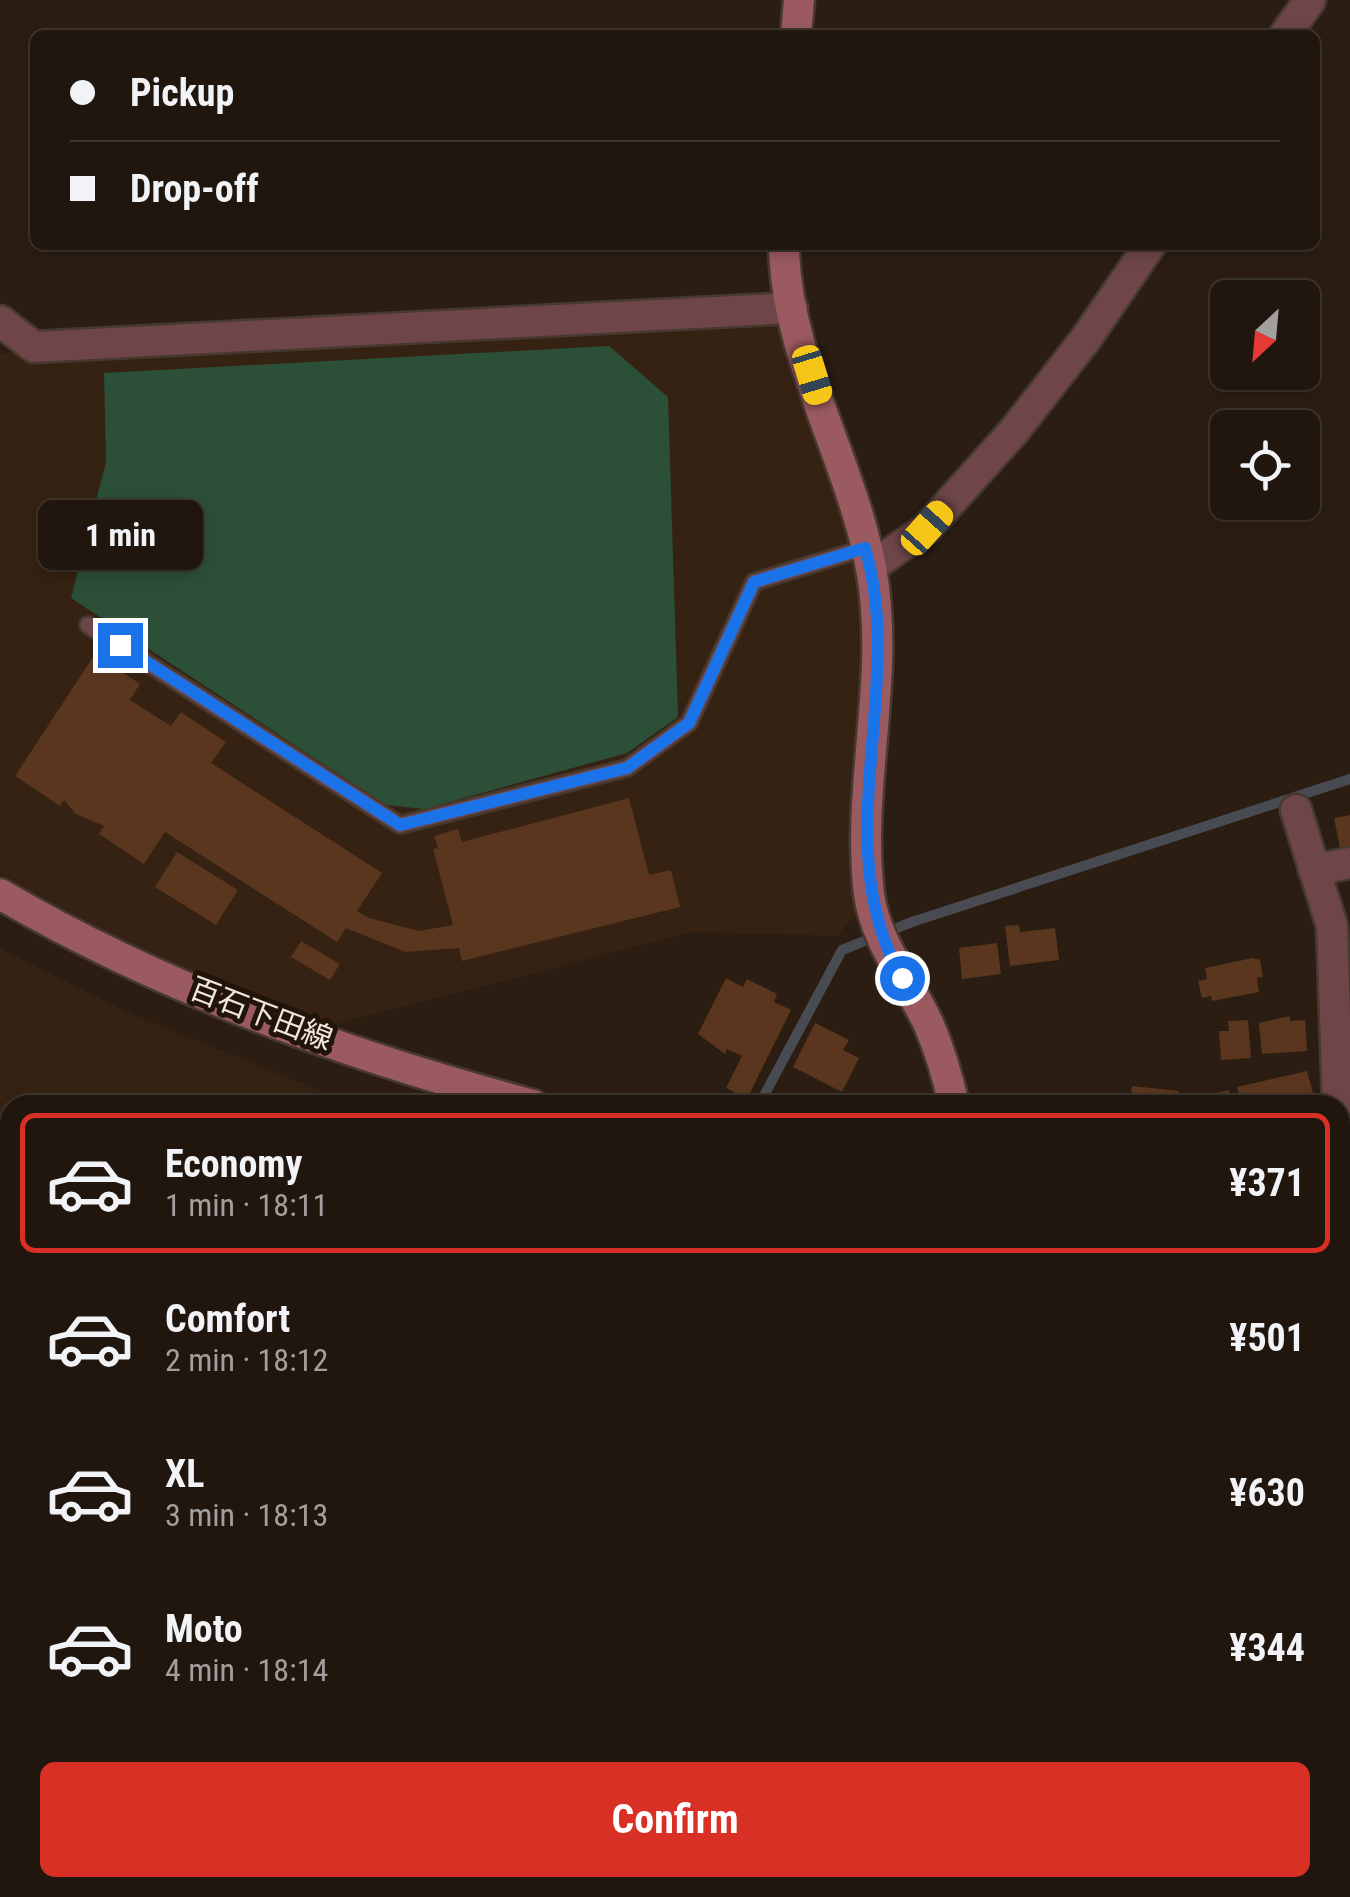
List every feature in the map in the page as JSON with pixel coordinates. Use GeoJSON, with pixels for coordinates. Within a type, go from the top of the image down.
{"type":"FeatureCollection","features":[{"type":"Feature","properties":{"kind":"street"},"geometry":{"type":"LineString","coordinates":[[796,30],[799,0]]}},
{"type":"Feature","properties":{"kind":"street"},"geometry":{"type":"LineString","coordinates":[[1289,30],[1310,0]]}},
{"type":"Feature","properties":{"kind":"street"},"geometry":{"type":"LineString","coordinates":[[785,250],[792,308],[868,557],[878,654],[866,848],[870,899],[888,955],[928,1024],[951,1095]]}},
{"type":"Feature","properties":{"kind":"street"},"geometry":{"type":"LineString","coordinates":[[868,557],[927,528],[1014,431],[1086,340],[1147,250]]}},
{"type":"Feature","properties":{"kind":"street"},"geometry":{"type":"LineString","coordinates":[[0,321],[34,348],[792,308]]}},
{"type":"Feature","properties":{"kind":"street"},"geometry":{"type":"LineString","coordinates":[[1296,810],[1341,939],[1343,1074]]}},
{"type":"Feature","properties":{"kind":"street"},"geometry":{"type":"LineString","coordinates":[[1314,870],[1350,863]]}},
{"type":"Feature","properties":{"kind":"street","name":"百石下田線"},"geometry":{"type":"LineString","coordinates":[[0,894],[221,1002],[442,1081],[495,1095]]}},
{"type":"Feature","properties":{"kind":"lane"},"geometry":{"type":"LineString","coordinates":[[88,625],[400,825],[627,768],[689,723],[754,582],[868,557]]}},
{"type":"Feature","properties":{"kind":"shaded area"},"geometry":{"type":"Polygon","coordinates":[[[792,308],[871,567],[870,899],[837,936],[693,932],[305,1032],[5,897],[0,872],[0,354],[34,347],[792,308]]]}},
{"type":"Feature","properties":{"kind":"shaded area"},"geometry":{"type":"Polygon","coordinates":[[[0,948],[134,1015],[331,1095],[0,1095],[0,948]]]}},
{"type":"Feature","properties":{"kind":"green space"},"geometry":{"type":"Polygon","coordinates":[[[609,346],[668,397],[678,717],[627,753],[424,809],[386,805],[71,598],[106,462],[104,373],[609,346]]]}},
{"type":"Feature","properties":{"kind":"building"},"geometry":{"type":"Polygon","coordinates":[[[95,654],[140,684],[130,700],[171,726],[181,712],[226,742],[211,763],[382,873],[357,911],[369,918],[419,931],[453,925],[433,849],[438,848],[434,836],[458,829],[462,842],[629,798],[649,875],[671,870],[680,907],[462,961],[459,948],[405,952],[346,928],[337,942],[165,832],[144,864],[99,834],[104,826],[76,814],[64,800],[60,806],[15,776],[95,654]]]}},
{"type":"Feature","properties":{"kind":"building"},"geometry":{"type":"Polygon","coordinates":[[[1350,815],[1350,846],[1340,848],[1334,818],[1350,815]]]}},
{"type":"Feature","properties":{"kind":"building"},"geometry":{"type":"Polygon","coordinates":[[[177,852],[238,890],[216,925],[155,887],[177,852]]]}},
{"type":"Feature","properties":{"kind":"building"},"geometry":{"type":"Polygon","coordinates":[[[1019,925],[1020,932],[1055,928],[1059,960],[1010,966],[1005,926],[1019,925]]]}},
{"type":"Feature","properties":{"kind":"building"},"geometry":{"type":"Polygon","coordinates":[[[301,941],[340,964],[330,980],[291,957],[301,941]]]}},
{"type":"Feature","properties":{"kind":"building"},"geometry":{"type":"Polygon","coordinates":[[[997,943],[1001,974],[962,979],[959,948],[997,943]]]}},
{"type":"Feature","properties":{"kind":"building"},"geometry":{"type":"Polygon","coordinates":[[[1260,960],[1263,977],[1257,978],[1259,992],[1212,1001],[1211,996],[1202,998],[1198,981],[1207,979],[1205,968],[1260,960]]]}},
{"type":"Feature","properties":{"kind":"building"},"geometry":{"type":"Polygon","coordinates":[[[726,978],[743,987],[747,979],[777,994],[774,1002],[791,1010],[749,1095],[726,1088],[742,1056],[727,1049],[725,1054],[698,1034],[726,978]]]}},
{"type":"Feature","properties":{"kind":"building"},"geometry":{"type":"Polygon","coordinates":[[[1290,1016],[1290,1021],[1305,1020],[1307,1051],[1262,1054],[1259,1023],[1290,1016]]]}},
{"type":"Feature","properties":{"kind":"building"},"geometry":{"type":"Polygon","coordinates":[[[1248,1020],[1251,1058],[1221,1060],[1219,1031],[1229,1031],[1228,1021],[1248,1020]]]}},
{"type":"Feature","properties":{"kind":"building"},"geometry":{"type":"Polygon","coordinates":[[[815,1023],[849,1040],[843,1050],[859,1058],[842,1092],[793,1067],[815,1023]]]}},
{"type":"Feature","properties":{"kind":"building"},"geometry":{"type":"Polygon","coordinates":[[[1307,1071],[1313,1093],[1239,1095],[1237,1087],[1307,1071]]]}},
{"type":"Feature","properties":{"kind":"building"},"geometry":{"type":"Polygon","coordinates":[[[1132,1086],[1179,1091],[1179,1095],[1131,1095],[1132,1086]]]}},
{"type":"Feature","properties":{"kind":"waterway"},"geometry":{"type":"LineString","coordinates":[[764,1095],[842,950],[912,922],[1350,779]]}},
{"type":"Feature","properties":{"kind":"route"},"geometry":{"type":"LineString","coordinates":[[120,645],[400,825],[627,768],[689,723],[754,582],[865,548],[878,654],[866,848],[870,899],[888,955],[902,978]]}}]}
